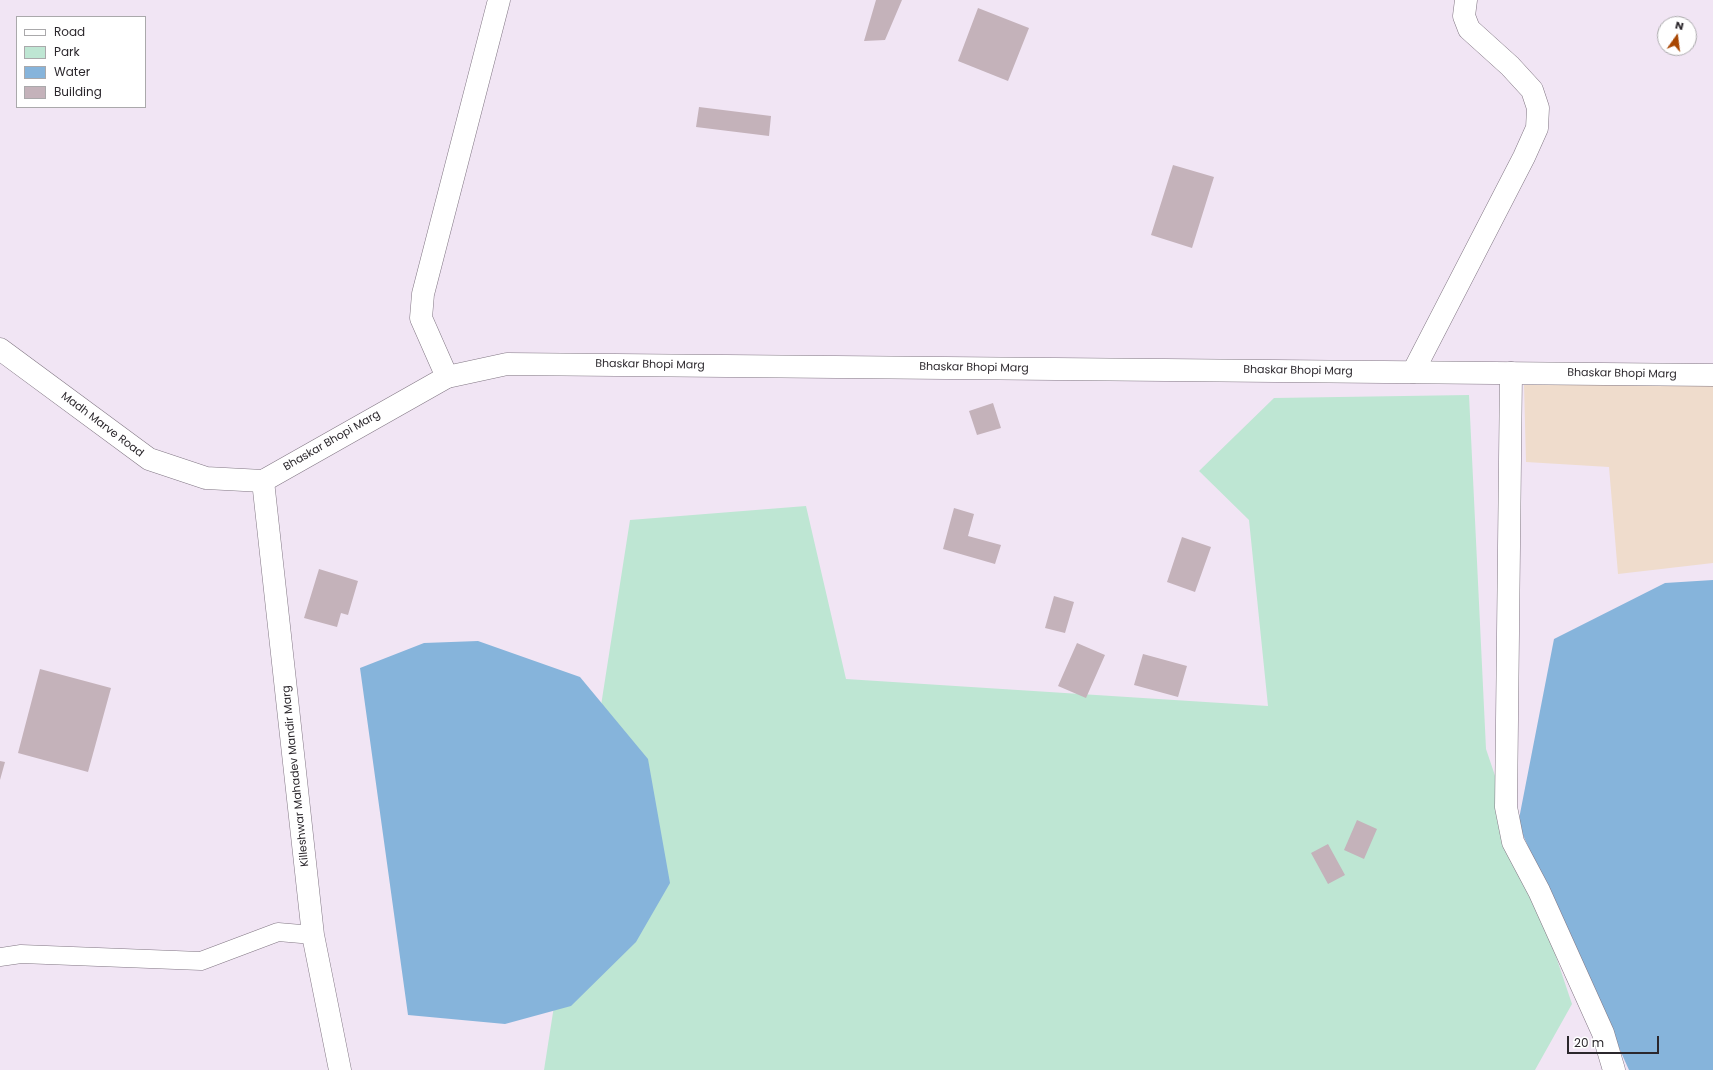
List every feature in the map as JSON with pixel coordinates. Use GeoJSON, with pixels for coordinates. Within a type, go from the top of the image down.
{"type":"FeatureCollection","features":[{"type":"Feature","properties":{"kind":"street"},"geometry":{"type":"LineString","coordinates":[[447,376],[421,318],[423,294],[499,0]]}},
{"type":"Feature","properties":{"kind":"street"},"geometry":{"type":"LineString","coordinates":[[1413,372],[1524,157],[1537,128],[1538,108],[1532,90],[1510,66],[1469,29],[1464,16],[1466,0]]}},
{"type":"Feature","properties":{"kind":"street","name":"Madh Marve Road"},"geometry":{"type":"LineString","coordinates":[[0,348],[149,459],[206,478],[263,480]]}},
{"type":"Feature","properties":{"kind":"street","name":"Bhaskar Bhopi Marg"},"geometry":{"type":"LineString","coordinates":[[263,480],[447,376],[507,364],[1713,375]]}},
{"type":"Feature","properties":{"kind":"street"},"geometry":{"type":"LineString","coordinates":[[1511,373],[1506,807],[1513,842],[1539,892],[1599,1026],[1614,1070]]}},
{"type":"Feature","properties":{"kind":"street","name":"Killeshwar Mahadev Mandir Marg"},"geometry":{"type":"LineString","coordinates":[[263,480],[313,935],[340,1070]]}},
{"type":"Feature","properties":{"kind":"lane"},"geometry":{"type":"LineString","coordinates":[[0,957],[21,954],[201,961],[278,932],[313,935]]}},
{"type":"Feature","properties":{"kind":"shaded area"},"geometry":{"type":"Polygon","coordinates":[[[1713,384],[1713,563],[1618,574],[1609,467],[1526,462],[1524,385],[1713,384]]]}},
{"type":"Feature","properties":{"kind":"green space"},"geometry":{"type":"Polygon","coordinates":[[[1469,395],[1486,749],[1572,1004],[1535,1070],[544,1070],[630,520],[806,506],[846,679],[1268,706],[1249,520],[1199,471],[1274,398],[1469,395]]]}},
{"type":"Feature","properties":{"kind":"water"},"geometry":{"type":"Polygon","coordinates":[[[1713,580],[1713,1070],[1629,1070],[1518,824],[1554,639],[1665,583],[1713,580]]]}},
{"type":"Feature","properties":{"kind":"water"},"geometry":{"type":"Polygon","coordinates":[[[478,641],[580,677],[648,759],[670,883],[636,942],[571,1006],[505,1024],[408,1015],[360,668],[424,643],[478,641]]]}},
{"type":"Feature","properties":{"kind":"building"},"geometry":{"type":"Polygon","coordinates":[[[876,0],[902,0],[885,40],[864,41],[876,0]]]}},
{"type":"Feature","properties":{"kind":"building"},"geometry":{"type":"Polygon","coordinates":[[[978,8],[1029,28],[1008,81],[958,61],[978,8]]]}},
{"type":"Feature","properties":{"kind":"building"},"geometry":{"type":"Polygon","coordinates":[[[699,107],[771,116],[769,136],[696,127],[699,107]]]}},
{"type":"Feature","properties":{"kind":"building"},"geometry":{"type":"Polygon","coordinates":[[[1173,165],[1214,177],[1192,248],[1151,235],[1173,165]]]}},
{"type":"Feature","properties":{"kind":"building"},"geometry":{"type":"Polygon","coordinates":[[[993,403],[1001,428],[977,435],[969,411],[993,403]]]}},
{"type":"Feature","properties":{"kind":"building"},"geometry":{"type":"Polygon","coordinates":[[[954,508],[974,514],[968,536],[1001,545],[995,564],[943,549],[954,508]]]}},
{"type":"Feature","properties":{"kind":"building"},"geometry":{"type":"Polygon","coordinates":[[[1182,537],[1211,547],[1195,592],[1167,582],[1182,537]]]}},
{"type":"Feature","properties":{"kind":"building"},"geometry":{"type":"Polygon","coordinates":[[[319,569],[358,581],[348,615],[341,613],[337,627],[304,618],[319,569]]]}},
{"type":"Feature","properties":{"kind":"building"},"geometry":{"type":"Polygon","coordinates":[[[1054,596],[1074,602],[1065,633],[1045,628],[1054,596]]]}},
{"type":"Feature","properties":{"kind":"building"},"geometry":{"type":"Polygon","coordinates":[[[1077,643],[1105,655],[1086,698],[1058,686],[1077,643]]]}},
{"type":"Feature","properties":{"kind":"building"},"geometry":{"type":"Polygon","coordinates":[[[1143,654],[1187,666],[1178,697],[1134,685],[1143,654]]]}},
{"type":"Feature","properties":{"kind":"building"},"geometry":{"type":"Polygon","coordinates":[[[40,669],[111,688],[88,772],[18,753],[40,669]]]}},
{"type":"Feature","properties":{"kind":"building"},"geometry":{"type":"Polygon","coordinates":[[[0,761],[5,762],[0,780],[0,761]]]}},
{"type":"Feature","properties":{"kind":"building"},"geometry":{"type":"Polygon","coordinates":[[[1357,820],[1377,829],[1364,859],[1344,850],[1357,820]]]}},
{"type":"Feature","properties":{"kind":"building"},"geometry":{"type":"Polygon","coordinates":[[[1328,844],[1345,875],[1328,884],[1311,853],[1328,844]]]}}]}
